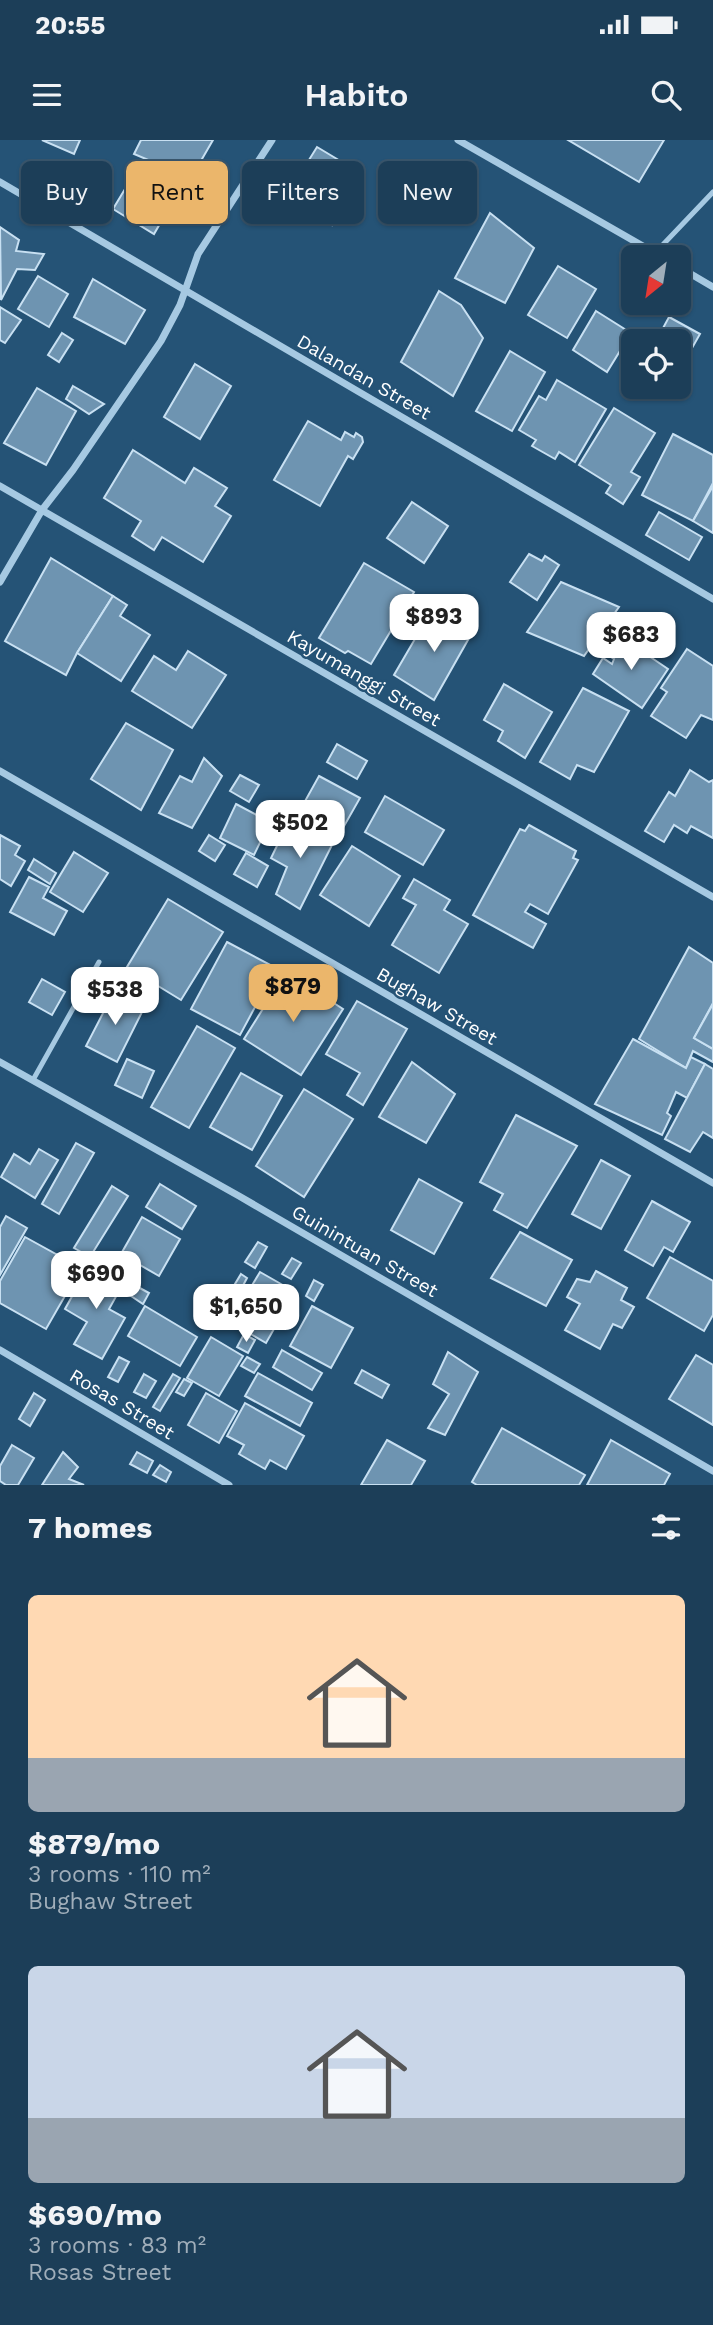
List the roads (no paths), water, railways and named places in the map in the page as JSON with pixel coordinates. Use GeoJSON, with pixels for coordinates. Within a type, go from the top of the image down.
{"type":"FeatureCollection","features":[{"type":"Feature","properties":{"kind":"street"},"geometry":{"type":"LineString","coordinates":[[0,582],[42,510],[73,470],[161,341],[173,319],[198,254],[272,140]]}},
{"type":"Feature","properties":{"kind":"street"},"geometry":{"type":"LineString","coordinates":[[458,140],[641,245]]}},
{"type":"Feature","properties":{"kind":"street","name":"Dalandan Street"},"geometry":{"type":"LineString","coordinates":[[0,182],[713,599]]}},
{"type":"Feature","properties":{"kind":"street"},"geometry":{"type":"LineString","coordinates":[[691,274],[713,286]]}},
{"type":"Feature","properties":{"kind":"street","name":"Kayumanggi Street"},"geometry":{"type":"LineString","coordinates":[[0,486],[713,897]]}},
{"type":"Feature","properties":{"kind":"street","name":"Bughaw Street"},"geometry":{"type":"LineString","coordinates":[[0,771],[713,1183]]}},
{"type":"Feature","properties":{"kind":"street","name":"Guinintuan Street"},"geometry":{"type":"LineString","coordinates":[[0,1062],[227,1189],[713,1471]]}},
{"type":"Feature","properties":{"kind":"street","name":"Rosas Street"},"geometry":{"type":"LineString","coordinates":[[0,1350],[229,1485]]}},
{"type":"Feature","properties":{"kind":"lane"},"geometry":{"type":"LineString","coordinates":[[667,245],[713,192]]}},
{"type":"Feature","properties":{"kind":"lane"},"geometry":{"type":"LineString","coordinates":[[33,1080],[99,962]]}}]}
